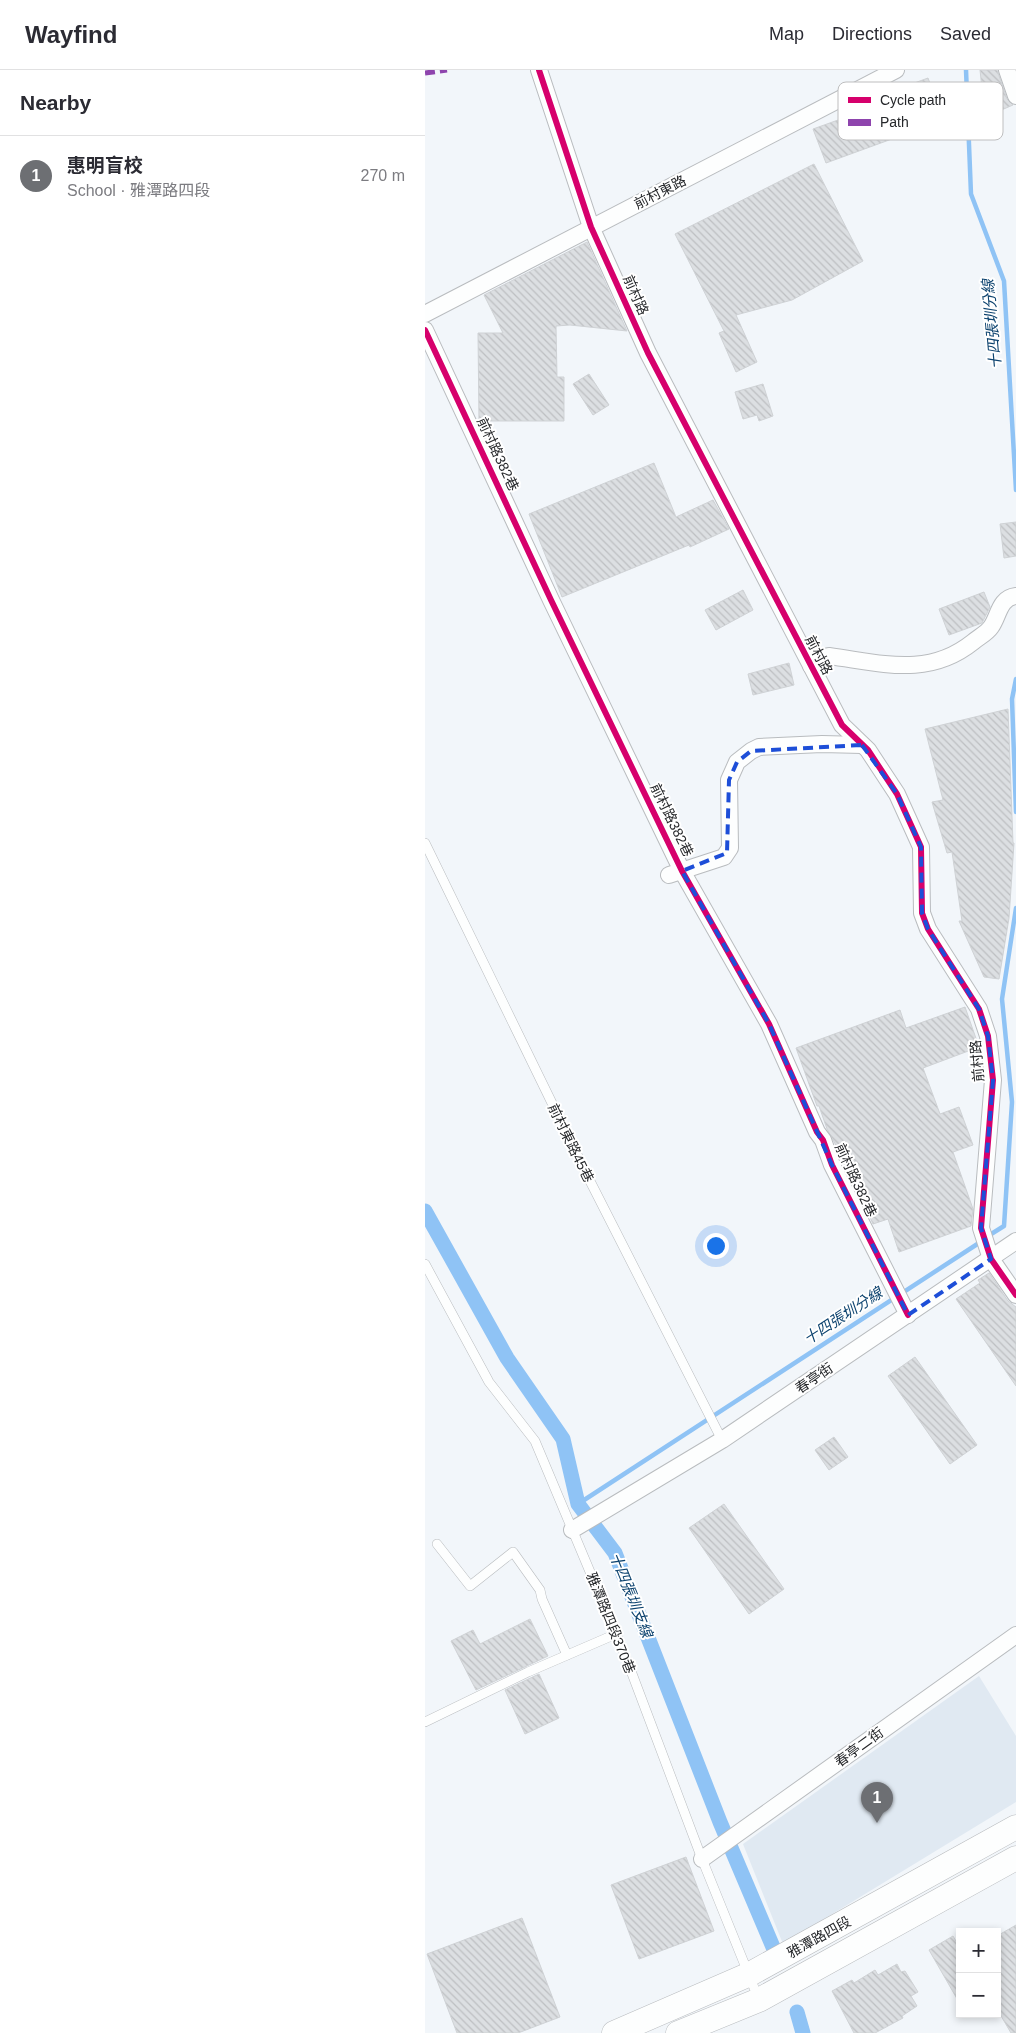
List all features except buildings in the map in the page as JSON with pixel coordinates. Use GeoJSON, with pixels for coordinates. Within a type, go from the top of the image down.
{"type":"FeatureCollection","features":[{"type":"Feature","properties":{"kind":"street","name":"前村路"},"geometry":{"type":"LineString","coordinates":[[539,70],[591,227],[648,353],[842,725],[862,745],[897,794],[921,847],[922,912],[928,929],[979,1009],[988,1036],[993,1080],[981,1228],[991,1258]]}},
{"type":"Feature","properties":{"kind":"street","name":"前村東路"},"geometry":{"type":"LineString","coordinates":[[873,82],[896,70]]}},
{"type":"Feature","properties":{"kind":"street"},"geometry":{"type":"LineString","coordinates":[[1007,70],[1016,96]]}},
{"type":"Feature","properties":{"kind":"street","name":"前村東路"},"geometry":{"type":"LineString","coordinates":[[425,314],[838,100]]}},
{"type":"Feature","properties":{"kind":"street","name":"前村路382巷"},"geometry":{"type":"LineString","coordinates":[[425,330],[676,873],[769,1024],[817,1132],[823,1140],[832,1165],[908,1315]]}},
{"type":"Feature","properties":{"kind":"street"},"geometry":{"type":"LineString","coordinates":[[811,666],[817,659],[829,656],[914,666],[936,662],[965,649],[991,628],[1001,604],[1016,596]]}},
{"type":"Feature","properties":{"kind":"street","name":"前村路382巷"},"geometry":{"type":"LineString","coordinates":[[676,873],[724,857],[727,853],[730,848],[729,780],[737,762],[751,750],[759,747],[795,745],[862,745]]}},
{"type":"Feature","properties":{"kind":"street","name":"春亭街"},"geometry":{"type":"LineString","coordinates":[[584,1523],[722,1440],[1016,1241]]}},
{"type":"Feature","properties":{"kind":"street"},"geometry":{"type":"LineString","coordinates":[[991,1258],[1016,1295]]}},
{"type":"Feature","properties":{"kind":"street","name":"春亭二街"},"geometry":{"type":"LineString","coordinates":[[702,1859],[1016,1635]]}},
{"type":"Feature","properties":{"kind":"street","name":"雅潭路四段"},"geometry":{"type":"LineString","coordinates":[[614,2033],[749,1974],[1016,1827]]}},
{"type":"Feature","properties":{"kind":"street","name":"雅潭路四段"},"geometry":{"type":"LineString","coordinates":[[678,2033],[759,2000],[1016,1858]]}},
{"type":"Feature","properties":{"kind":"lane","name":"前村東路45巷"},"geometry":{"type":"LineString","coordinates":[[425,843],[590,1181],[722,1440]]}},
{"type":"Feature","properties":{"kind":"lane","name":"雅潭路四段370巷"},"geometry":{"type":"LineString","coordinates":[[425,1264],[489,1382],[535,1441],[584,1523],[616,1634],[702,1859],[759,2000]]}},
{"type":"Feature","properties":{"kind":"lane"},"geometry":{"type":"LineString","coordinates":[[437,1544],[471,1586],[513,1552],[540,1590],[542,1599],[567,1655]]}},
{"type":"Feature","properties":{"kind":"lane"},"geometry":{"type":"LineString","coordinates":[[425,1722],[528,1672],[616,1634]]}},
{"type":"Feature","properties":{"kind":"highlighted area"},"geometry":{"type":"Polygon","coordinates":[[[862,745],[897,794],[921,847],[922,913],[928,929],[979,1009],[988,1036],[993,1080],[981,1228],[991,1259],[908,1315],[832,1165],[769,1024],[682,871],[727,853],[729,780],[737,762],[751,751],[862,745]]]}},
{"type":"Feature","properties":{"kind":"shaded area"},"geometry":{"type":"Polygon","coordinates":[[[979,1676],[1016,1736],[1016,1802],[783,1944],[743,1844],[979,1676]]]}},
{"type":"Feature","properties":{"kind":"waterway","name":"十四張圳分線"},"geometry":{"type":"LineString","coordinates":[[966,70],[966,82]]}},
{"type":"Feature","properties":{"kind":"waterway","name":"十四張圳分線"},"geometry":{"type":"LineString","coordinates":[[969,140],[971,194],[1004,281],[1016,490]]}},
{"type":"Feature","properties":{"kind":"waterway","name":"十四張圳分線"},"geometry":{"type":"LineString","coordinates":[[1016,679],[1012,699],[1016,812]]}},
{"type":"Feature","properties":{"kind":"waterway","name":"十四張圳分線"},"geometry":{"type":"LineString","coordinates":[[988,1236],[1004,1226],[1012,1102],[1002,999],[1016,908]]}},
{"type":"Feature","properties":{"kind":"waterway","name":"十四張圳支線"},"geometry":{"type":"LineString","coordinates":[[425,1211],[507,1358],[563,1439],[578,1504],[615,1553],[720,1822],[773,1947]]}},
{"type":"Feature","properties":{"kind":"waterway","name":"十四張圳分線"},"geometry":{"type":"LineString","coordinates":[[578,1504],[982,1241]]}},
{"type":"Feature","properties":{"kind":"waterway","name":"十四張圳支線"},"geometry":{"type":"LineString","coordinates":[[797,2012],[803,2033]]}},
{"type":"Feature","properties":{"kind":"marked path"},"geometry":{"type":"LineString","coordinates":[[425,73],[447,70]]}},
{"type":"Feature","properties":{"kind":"cycle path"},"geometry":{"type":"LineString","coordinates":[[539,70],[591,227],[648,353],[842,725],[868,750],[897,794],[921,847],[922,913],[928,929],[979,1009],[988,1036],[993,1080],[981,1228],[991,1259],[1016,1295]]}},
{"type":"Feature","properties":{"kind":"cycle path"},"geometry":{"type":"LineString","coordinates":[[425,330],[551,600],[682,871],[769,1024],[817,1132],[823,1140],[832,1165],[908,1315]]}},
{"type":"Feature","properties":{"kind":"place","name":"惠明盲校"},"geometry":{"type":"Point","coordinates":[877,1823]}}]}
